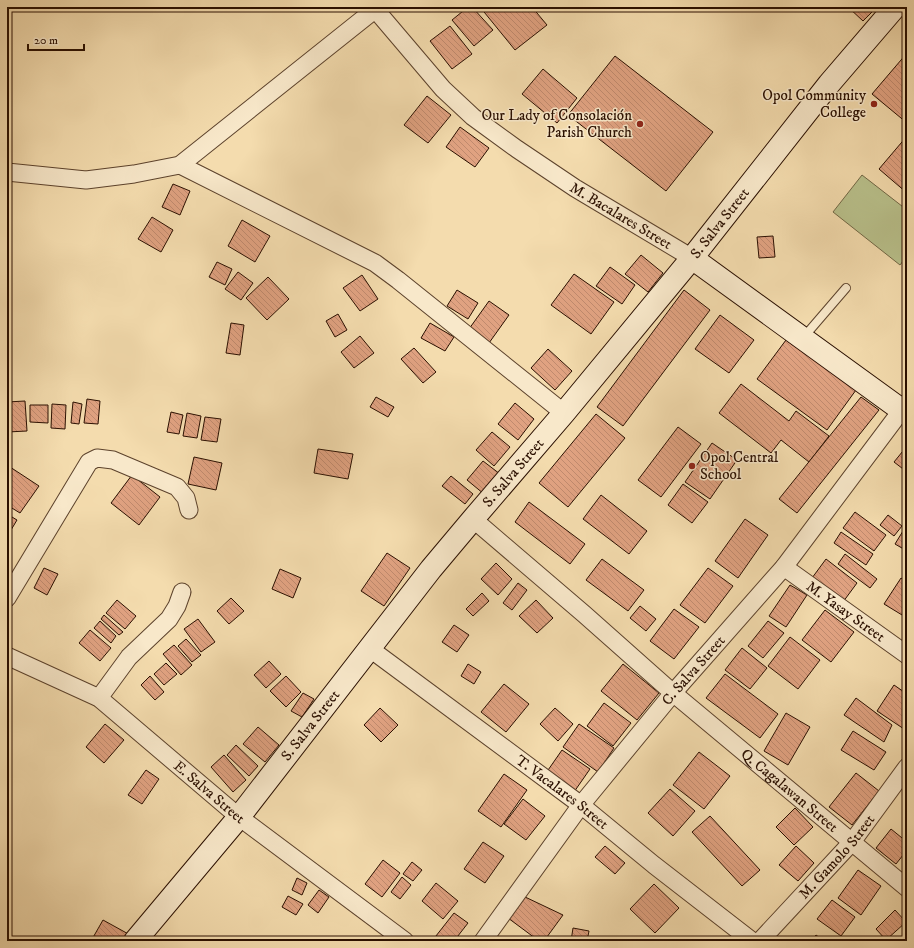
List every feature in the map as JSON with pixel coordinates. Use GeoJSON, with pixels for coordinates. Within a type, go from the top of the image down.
{"type":"FeatureCollection","features":[{"type":"Feature","properties":{"kind":"street","name":"S. Salva Street"},"geometry":{"type":"LineString","coordinates":[[135,941],[239,817],[472,519],[564,413],[692,258],[829,84],[895,7]]}},
{"type":"Feature","properties":{"kind":"street","name":"M. Bacalares Street"},"geometry":{"type":"LineString","coordinates":[[376,8],[443,89],[473,117],[516,149],[575,188],[692,258],[802,339],[905,409]]}},
{"type":"Feature","properties":{"kind":"street"},"geometry":{"type":"LineString","coordinates":[[7,172],[86,180],[134,174],[180,165],[376,8]]}},
{"type":"Feature","properties":{"kind":"street"},"geometry":{"type":"LineString","coordinates":[[180,165],[375,263],[564,413]]}},
{"type":"Feature","properties":{"kind":"street","name":"C. Salva Street"},"geometry":{"type":"LineString","coordinates":[[483,941],[581,805],[673,693],[784,567],[905,409]]}},
{"type":"Feature","properties":{"kind":"street"},"geometry":{"type":"LineString","coordinates":[[7,598],[89,462],[97,458],[113,460],[177,487],[186,498],[189,510]]}},
{"type":"Feature","properties":{"kind":"street","name":"Q. Cagalawan Street"},"geometry":{"type":"LineString","coordinates":[[472,519],[584,614],[673,693],[907,888]]}},
{"type":"Feature","properties":{"kind":"street","name":"M. Yasay Street"},"geometry":{"type":"LineString","coordinates":[[784,567],[907,654]]}},
{"type":"Feature","properties":{"kind":"street"},"geometry":{"type":"LineString","coordinates":[[99,698],[129,657],[169,619],[177,606],[182,592]]}},
{"type":"Feature","properties":{"kind":"street","name":"T. Vacalares Street"},"geometry":{"type":"LineString","coordinates":[[370,648],[581,805],[654,865],[752,941]]}},
{"type":"Feature","properties":{"kind":"street","name":"E. Salva Street"},"geometry":{"type":"LineString","coordinates":[[7,656],[99,698],[239,817],[405,941]]}},
{"type":"Feature","properties":{"kind":"street","name":"M. Gamolo Street"},"geometry":{"type":"LineString","coordinates":[[760,941],[852,842],[907,767]]}},
{"type":"Feature","properties":{"kind":"lane"},"geometry":{"type":"LineString","coordinates":[[802,339],[846,288]]}},
{"type":"Feature","properties":{"kind":"green space"},"geometry":{"type":"Polygon","coordinates":[[[862,175],[907,210],[907,256],[900,265],[833,212],[862,175]]]}},
{"type":"Feature","properties":{"kind":"building"},"geometry":{"type":"Polygon","coordinates":[[[468,7],[472,7],[493,30],[474,46],[452,20],[468,7]]]}},
{"type":"Feature","properties":{"kind":"building"},"geometry":{"type":"Polygon","coordinates":[[[480,7],[532,7],[547,25],[515,50],[480,7]]]}},
{"type":"Feature","properties":{"kind":"building"},"geometry":{"type":"Polygon","coordinates":[[[848,7],[877,7],[863,21],[848,7]]]}},
{"type":"Feature","properties":{"kind":"building"},"geometry":{"type":"Polygon","coordinates":[[[450,26],[472,54],[452,69],[430,41],[450,26]]]}},
{"type":"Feature","properties":{"kind":"building"},"geometry":{"type":"Polygon","coordinates":[[[907,53],[907,123],[872,94],[907,53]]]}},
{"type":"Feature","properties":{"kind":"building","name":"Our Lady of Consolación Parish Church"},"geometry":{"type":"Polygon","coordinates":[[[615,56],[713,132],[666,191],[568,115],[615,56]]]}},
{"type":"Feature","properties":{"kind":"building"},"geometry":{"type":"Polygon","coordinates":[[[543,69],[577,98],[557,123],[522,94],[543,69]]]}},
{"type":"Feature","properties":{"kind":"building"},"geometry":{"type":"Polygon","coordinates":[[[427,96],[451,115],[428,143],[404,125],[427,96]]]}},
{"type":"Feature","properties":{"kind":"building"},"geometry":{"type":"Polygon","coordinates":[[[460,127],[489,148],[475,167],[446,147],[460,127]]]}},
{"type":"Feature","properties":{"kind":"building"},"geometry":{"type":"Polygon","coordinates":[[[907,136],[907,193],[879,169],[907,136]]]}},
{"type":"Feature","properties":{"kind":"building"},"geometry":{"type":"Polygon","coordinates":[[[173,184],[190,191],[180,215],[162,207],[173,184]]]}},
{"type":"Feature","properties":{"kind":"building"},"geometry":{"type":"Polygon","coordinates":[[[152,217],[173,230],[161,252],[138,239],[152,217]]]}},
{"type":"Feature","properties":{"kind":"building"},"geometry":{"type":"Polygon","coordinates":[[[242,220],[270,236],[255,262],[228,246],[242,220]]]}},
{"type":"Feature","properties":{"kind":"building"},"geometry":{"type":"Polygon","coordinates":[[[773,236],[775,257],[759,258],[757,237],[773,236]]]}},
{"type":"Feature","properties":{"kind":"building"},"geometry":{"type":"Polygon","coordinates":[[[641,255],[663,273],[648,292],[625,274],[641,255]]]}},
{"type":"Feature","properties":{"kind":"building"},"geometry":{"type":"Polygon","coordinates":[[[217,262],[232,269],[225,285],[209,277],[217,262]]]}},
{"type":"Feature","properties":{"kind":"building"},"geometry":{"type":"Polygon","coordinates":[[[610,267],[635,285],[622,304],[596,286],[610,267]]]}},
{"type":"Feature","properties":{"kind":"building"},"geometry":{"type":"Polygon","coordinates":[[[238,272],[253,283],[241,300],[225,289],[238,272]]]}},
{"type":"Feature","properties":{"kind":"building"},"geometry":{"type":"Polygon","coordinates":[[[574,274],[614,302],[591,334],[551,305],[574,274]]]}},
{"type":"Feature","properties":{"kind":"building"},"geometry":{"type":"Polygon","coordinates":[[[362,275],[378,299],[360,311],[343,288],[362,275]]]}},
{"type":"Feature","properties":{"kind":"building"},"geometry":{"type":"Polygon","coordinates":[[[268,277],[289,299],[267,320],[246,298],[268,277]]]}},
{"type":"Feature","properties":{"kind":"building"},"geometry":{"type":"Polygon","coordinates":[[[457,290],[478,303],[468,319],[447,306],[457,290]]]}},
{"type":"Feature","properties":{"kind":"building"},"geometry":{"type":"Polygon","coordinates":[[[684,290],[710,310],[623,426],[597,407],[684,290]]]}},
{"type":"Feature","properties":{"kind":"building"},"geometry":{"type":"Polygon","coordinates":[[[489,301],[509,315],[489,343],[469,329],[489,301]]]}},
{"type":"Feature","properties":{"kind":"building"},"geometry":{"type":"Polygon","coordinates":[[[338,314],[347,330],[335,337],[326,321],[338,314]]]}},
{"type":"Feature","properties":{"kind":"building"},"geometry":{"type":"Polygon","coordinates":[[[720,315],[754,340],[729,373],[695,349],[720,315]]]}},
{"type":"Feature","properties":{"kind":"building"},"geometry":{"type":"Polygon","coordinates":[[[231,323],[244,325],[240,355],[226,353],[231,323]]]}},
{"type":"Feature","properties":{"kind":"building"},"geometry":{"type":"Polygon","coordinates":[[[430,323],[454,337],[445,351],[421,338],[430,323]]]}},
{"type":"Feature","properties":{"kind":"building"},"geometry":{"type":"Polygon","coordinates":[[[360,336],[374,353],[354,368],[341,352],[360,336]]]}},
{"type":"Feature","properties":{"kind":"building"},"geometry":{"type":"Polygon","coordinates":[[[786,340],[856,390],[827,430],[757,379],[786,340]]]}},
{"type":"Feature","properties":{"kind":"building"},"geometry":{"type":"Polygon","coordinates":[[[414,348],[436,372],[423,383],[401,359],[414,348]]]}},
{"type":"Feature","properties":{"kind":"building"},"geometry":{"type":"Polygon","coordinates":[[[548,349],[572,371],[555,390],[531,368],[548,349]]]}},
{"type":"Feature","properties":{"kind":"building"},"geometry":{"type":"Polygon","coordinates":[[[741,384],[789,421],[796,411],[829,436],[809,462],[781,440],[771,453],[719,413],[741,384]]]}},
{"type":"Feature","properties":{"kind":"building"},"geometry":{"type":"Polygon","coordinates":[[[376,397],[394,407],[388,417],[370,407],[376,397]]]}},
{"type":"Feature","properties":{"kind":"building"},"geometry":{"type":"Polygon","coordinates":[[[861,397],[879,410],[797,513],[779,499],[861,397]]]}},
{"type":"Feature","properties":{"kind":"building"},"geometry":{"type":"Polygon","coordinates":[[[87,399],[100,401],[98,424],[84,423],[87,399]]]}},
{"type":"Feature","properties":{"kind":"building"},"geometry":{"type":"Polygon","coordinates":[[[25,401],[27,431],[7,432],[7,402],[25,401]]]}},
{"type":"Feature","properties":{"kind":"building"},"geometry":{"type":"Polygon","coordinates":[[[73,402],[82,404],[79,424],[71,423],[73,402]]]}},
{"type":"Feature","properties":{"kind":"building"},"geometry":{"type":"Polygon","coordinates":[[[515,403],[534,419],[518,440],[498,424],[515,403]]]}},
{"type":"Feature","properties":{"kind":"building"},"geometry":{"type":"Polygon","coordinates":[[[52,404],[66,405],[65,429],[51,428],[52,404]]]}},
{"type":"Feature","properties":{"kind":"building"},"geometry":{"type":"Polygon","coordinates":[[[30,405],[48,405],[48,423],[30,422],[30,405]]]}},
{"type":"Feature","properties":{"kind":"building"},"geometry":{"type":"Polygon","coordinates":[[[171,412],[183,415],[179,434],[167,432],[171,412]]]}},
{"type":"Feature","properties":{"kind":"building"},"geometry":{"type":"Polygon","coordinates":[[[187,413],[201,416],[197,438],[183,436],[187,413]]]}},
{"type":"Feature","properties":{"kind":"building"},"geometry":{"type":"Polygon","coordinates":[[[596,414],[625,438],[568,507],[539,483],[596,414]]]}},
{"type":"Feature","properties":{"kind":"building"},"geometry":{"type":"Polygon","coordinates":[[[205,417],[221,419],[217,442],[201,440],[205,417]]]}},
{"type":"Feature","properties":{"kind":"building"},"geometry":{"type":"Polygon","coordinates":[[[678,427],[701,444],[661,497],[638,480],[678,427]]]}},
{"type":"Feature","properties":{"kind":"building"},"geometry":{"type":"Polygon","coordinates":[[[492,432],[510,447],[494,466],[476,450],[492,432]]]}},
{"type":"Feature","properties":{"kind":"building"},"geometry":{"type":"Polygon","coordinates":[[[712,443],[737,460],[710,499],[685,482],[712,443]]]}},
{"type":"Feature","properties":{"kind":"building"},"geometry":{"type":"Polygon","coordinates":[[[907,446],[907,472],[894,462],[907,446]]]}},
{"type":"Feature","properties":{"kind":"building"},"geometry":{"type":"Polygon","coordinates":[[[318,449],[353,454],[348,479],[314,473],[318,449]]]}},
{"type":"Feature","properties":{"kind":"building"},"geometry":{"type":"Polygon","coordinates":[[[194,457],[222,463],[216,490],[188,484],[194,457]]]}},
{"type":"Feature","properties":{"kind":"building"},"geometry":{"type":"Polygon","coordinates":[[[483,461],[500,474],[484,494],[467,480],[483,461]]]}},
{"type":"Feature","properties":{"kind":"building"},"geometry":{"type":"Polygon","coordinates":[[[7,465],[39,486],[20,513],[7,505],[7,465]]]}},
{"type":"Feature","properties":{"kind":"building"},"geometry":{"type":"Polygon","coordinates":[[[132,475],[160,497],[139,525],[111,503],[132,475]]]}},
{"type":"Feature","properties":{"kind":"building"},"geometry":{"type":"Polygon","coordinates":[[[451,476],[473,494],[465,504],[442,486],[451,476]]]}},
{"type":"Feature","properties":{"kind":"building"},"geometry":{"type":"Polygon","coordinates":[[[683,484],[708,502],[692,523],[668,505],[683,484]]]}},
{"type":"Feature","properties":{"kind":"building"},"geometry":{"type":"Polygon","coordinates":[[[601,495],[647,531],[629,554],[583,519],[601,495]]]}},
{"type":"Feature","properties":{"kind":"building"},"geometry":{"type":"Polygon","coordinates":[[[529,502],[585,544],[570,564],[515,522],[529,502]]]}},
{"type":"Feature","properties":{"kind":"building"},"geometry":{"type":"Polygon","coordinates":[[[855,512],[886,535],[874,551],[843,528],[855,512]]]}},
{"type":"Feature","properties":{"kind":"building"},"geometry":{"type":"Polygon","coordinates":[[[7,514],[17,520],[8,535],[7,534],[7,514]]]}},
{"type":"Feature","properties":{"kind":"building"},"geometry":{"type":"Polygon","coordinates":[[[888,515],[902,526],[894,536],[880,525],[888,515]]]}},
{"type":"Feature","properties":{"kind":"building"},"geometry":{"type":"Polygon","coordinates":[[[745,519],[768,535],[738,578],[715,561],[745,519]]]}},
{"type":"Feature","properties":{"kind":"building"},"geometry":{"type":"Polygon","coordinates":[[[903,531],[907,533],[907,551],[895,544],[903,531]]]}},
{"type":"Feature","properties":{"kind":"building"},"geometry":{"type":"Polygon","coordinates":[[[841,532],[873,554],[866,565],[834,543],[841,532]]]}},
{"type":"Feature","properties":{"kind":"building"},"geometry":{"type":"Polygon","coordinates":[[[387,553],[410,568],[384,606],[361,591],[387,553]]]}},
{"type":"Feature","properties":{"kind":"building"},"geometry":{"type":"Polygon","coordinates":[[[845,554],[877,579],[870,588],[838,564],[845,554]]]}},
{"type":"Feature","properties":{"kind":"building"},"geometry":{"type":"Polygon","coordinates":[[[602,559],[644,590],[628,611],[586,580],[602,559]]]}},
{"type":"Feature","properties":{"kind":"building"},"geometry":{"type":"Polygon","coordinates":[[[826,559],[857,583],[843,602],[812,578],[826,559]]]}},
{"type":"Feature","properties":{"kind":"building"},"geometry":{"type":"Polygon","coordinates":[[[496,563],[512,579],[498,595],[481,579],[496,563]]]}},
{"type":"Feature","properties":{"kind":"building"},"geometry":{"type":"Polygon","coordinates":[[[44,568],[58,574],[47,595],[34,588],[44,568]]]}},
{"type":"Feature","properties":{"kind":"building"},"geometry":{"type":"Polygon","coordinates":[[[708,568],[733,586],[705,623],[680,605],[708,568]]]}},
{"type":"Feature","properties":{"kind":"building"},"geometry":{"type":"Polygon","coordinates":[[[280,569],[301,578],[293,598],[272,589],[280,569]]]}},
{"type":"Feature","properties":{"kind":"building"},"geometry":{"type":"Polygon","coordinates":[[[901,578],[907,582],[907,618],[884,604],[901,578]]]}},
{"type":"Feature","properties":{"kind":"building"},"geometry":{"type":"Polygon","coordinates":[[[518,583],[527,590],[512,610],[503,603],[518,583]]]}},
{"type":"Feature","properties":{"kind":"building"},"geometry":{"type":"Polygon","coordinates":[[[790,585],[807,595],[786,627],[769,616],[790,585]]]}},
{"type":"Feature","properties":{"kind":"building"},"geometry":{"type":"Polygon","coordinates":[[[482,593],[489,601],[473,616],[466,609],[482,593]]]}},
{"type":"Feature","properties":{"kind":"building"},"geometry":{"type":"Polygon","coordinates":[[[231,598],[244,611],[229,624],[217,611],[231,598]]]}},
{"type":"Feature","properties":{"kind":"building"},"geometry":{"type":"Polygon","coordinates":[[[117,600],[136,616],[125,629],[106,613],[117,600]]]}},
{"type":"Feature","properties":{"kind":"building"},"geometry":{"type":"Polygon","coordinates":[[[536,600],[553,618],[537,633],[519,616],[536,600]]]}},
{"type":"Feature","properties":{"kind":"building"},"geometry":{"type":"Polygon","coordinates":[[[640,606],[656,619],[646,631],[630,618],[640,606]]]}},
{"type":"Feature","properties":{"kind":"building"},"geometry":{"type":"Polygon","coordinates":[[[674,609],[699,627],[674,659],[650,641],[674,609]]]}},
{"type":"Feature","properties":{"kind":"building"},"geometry":{"type":"Polygon","coordinates":[[[825,610],[854,632],[831,662],[802,640],[825,610]]]}},
{"type":"Feature","properties":{"kind":"building"},"geometry":{"type":"Polygon","coordinates":[[[104,615],[123,632],[119,635],[101,619],[104,615]]]}},
{"type":"Feature","properties":{"kind":"building"},"geometry":{"type":"Polygon","coordinates":[[[198,619],[215,642],[201,652],[184,629],[198,619]]]}},
{"type":"Feature","properties":{"kind":"building"},"geometry":{"type":"Polygon","coordinates":[[[100,621],[116,636],[111,643],[94,628],[100,621]]]}},
{"type":"Feature","properties":{"kind":"building"},"geometry":{"type":"Polygon","coordinates":[[[768,621],[784,633],[763,658],[748,646],[768,621]]]}},
{"type":"Feature","properties":{"kind":"building"},"geometry":{"type":"Polygon","coordinates":[[[454,625],[469,635],[457,652],[442,642],[454,625]]]}},
{"type":"Feature","properties":{"kind":"building"},"geometry":{"type":"Polygon","coordinates":[[[90,630],[111,648],[100,661],[79,643],[90,630]]]}},
{"type":"Feature","properties":{"kind":"building"},"geometry":{"type":"Polygon","coordinates":[[[790,637],[820,660],[798,689],[768,666],[790,637]]]}},
{"type":"Feature","properties":{"kind":"building"},"geometry":{"type":"Polygon","coordinates":[[[186,639],[201,655],[192,662],[178,646],[186,639]]]}},
{"type":"Feature","properties":{"kind":"building"},"geometry":{"type":"Polygon","coordinates":[[[174,645],[192,665],[181,675],[163,654],[174,645]]]}},
{"type":"Feature","properties":{"kind":"building"},"geometry":{"type":"Polygon","coordinates":[[[742,648],[767,668],[750,689],[725,670],[742,648]]]}},
{"type":"Feature","properties":{"kind":"building"},"geometry":{"type":"Polygon","coordinates":[[[269,661],[281,674],[266,688],[254,675],[269,661]]]}},
{"type":"Feature","properties":{"kind":"building"},"geometry":{"type":"Polygon","coordinates":[[[166,663],[177,674],[164,685],[154,674],[166,663]]]}},
{"type":"Feature","properties":{"kind":"building"},"geometry":{"type":"Polygon","coordinates":[[[468,664],[481,672],[474,684],[461,676],[468,664]]]}},
{"type":"Feature","properties":{"kind":"building"},"geometry":{"type":"Polygon","coordinates":[[[623,664],[659,693],[637,720],[601,691],[623,664]]]}},
{"type":"Feature","properties":{"kind":"building"},"geometry":{"type":"Polygon","coordinates":[[[725,674],[778,714],[760,738],[706,698],[725,674]]]}},
{"type":"Feature","properties":{"kind":"building"},"geometry":{"type":"Polygon","coordinates":[[[150,676],[164,692],[155,700],[141,685],[150,676]]]}},
{"type":"Feature","properties":{"kind":"building"},"geometry":{"type":"Polygon","coordinates":[[[286,676],[301,692],[286,707],[270,691],[286,676]]]}},
{"type":"Feature","properties":{"kind":"building"},"geometry":{"type":"Polygon","coordinates":[[[504,684],[529,704],[506,732],[481,712],[504,684]]]}},
{"type":"Feature","properties":{"kind":"building"},"geometry":{"type":"Polygon","coordinates":[[[894,685],[907,694],[907,731],[877,711],[894,685]]]}},
{"type":"Feature","properties":{"kind":"building"},"geometry":{"type":"Polygon","coordinates":[[[303,693],[314,699],[302,717],[291,711],[303,693]]]}},
{"type":"Feature","properties":{"kind":"building"},"geometry":{"type":"Polygon","coordinates":[[[856,698],[892,725],[884,742],[844,715],[856,698]]]}},
{"type":"Feature","properties":{"kind":"building"},"geometry":{"type":"Polygon","coordinates":[[[604,703],[631,723],[613,746],[587,726],[604,703]]]}},
{"type":"Feature","properties":{"kind":"building"},"geometry":{"type":"Polygon","coordinates":[[[380,708],[398,725],[381,742],[364,725],[380,708]]]}},
{"type":"Feature","properties":{"kind":"building"},"geometry":{"type":"Polygon","coordinates":[[[555,708],[573,724],[558,741],[540,724],[555,708]]]}},
{"type":"Feature","properties":{"kind":"building"},"geometry":{"type":"Polygon","coordinates":[[[786,713],[810,727],[788,765],[764,751],[786,713]]]}},
{"type":"Feature","properties":{"kind":"building"},"geometry":{"type":"Polygon","coordinates":[[[105,724],[124,740],[104,763],[86,747],[105,724]]]}},
{"type":"Feature","properties":{"kind":"building"},"geometry":{"type":"Polygon","coordinates":[[[579,724],[614,748],[598,772],[563,747],[579,724]]]}},
{"type":"Feature","properties":{"kind":"building"},"geometry":{"type":"Polygon","coordinates":[[[258,727],[279,745],[265,762],[243,744],[258,727]]]}},
{"type":"Feature","properties":{"kind":"building"},"geometry":{"type":"Polygon","coordinates":[[[853,731],[886,752],[874,770],[841,750],[853,731]]]}},
{"type":"Feature","properties":{"kind":"building"},"geometry":{"type":"Polygon","coordinates":[[[236,745],[258,766],[249,776],[227,755],[236,745]]]}},
{"type":"Feature","properties":{"kind":"building"},"geometry":{"type":"Polygon","coordinates":[[[562,750],[590,769],[574,792],[546,773],[562,750]]]}},
{"type":"Feature","properties":{"kind":"building"},"geometry":{"type":"Polygon","coordinates":[[[699,752],[730,776],[704,809],[673,785],[699,752]]]}},
{"type":"Feature","properties":{"kind":"building"},"geometry":{"type":"Polygon","coordinates":[[[224,755],[246,780],[233,792],[211,767],[224,755]]]}},
{"type":"Feature","properties":{"kind":"building"},"geometry":{"type":"Polygon","coordinates":[[[146,770],[159,779],[142,804],[128,795],[146,770]]]}},
{"type":"Feature","properties":{"kind":"building"},"geometry":{"type":"Polygon","coordinates":[[[856,773],[879,791],[852,825],[829,807],[856,773]]]}},
{"type":"Feature","properties":{"kind":"building"},"geometry":{"type":"Polygon","coordinates":[[[504,774],[527,790],[501,827],[478,811],[504,774]]]}},
{"type":"Feature","properties":{"kind":"building"},"geometry":{"type":"Polygon","coordinates":[[[670,789],[695,811],[673,836],[648,813],[670,789]]]}},
{"type":"Feature","properties":{"kind":"building"},"geometry":{"type":"Polygon","coordinates":[[[523,799],[545,816],[526,840],[504,824],[523,799]]]}},
{"type":"Feature","properties":{"kind":"building"},"geometry":{"type":"Polygon","coordinates":[[[795,808],[813,827],[794,845],[776,827],[795,808]]]}},
{"type":"Feature","properties":{"kind":"building"},"geometry":{"type":"Polygon","coordinates":[[[710,816],[760,870],[742,886],[692,832],[710,816]]]}},
{"type":"Feature","properties":{"kind":"building"},"geometry":{"type":"Polygon","coordinates":[[[891,829],[907,842],[907,850],[896,864],[876,848],[891,829]]]}},
{"type":"Feature","properties":{"kind":"building"},"geometry":{"type":"Polygon","coordinates":[[[483,842],[504,856],[485,883],[464,869],[483,842]]]}},
{"type":"Feature","properties":{"kind":"building"},"geometry":{"type":"Polygon","coordinates":[[[605,846],[625,863],[615,874],[595,857],[605,846]]]}},
{"type":"Feature","properties":{"kind":"building"},"geometry":{"type":"Polygon","coordinates":[[[796,846],[814,863],[798,881],[779,865],[796,846]]]}},
{"type":"Feature","properties":{"kind":"building"},"geometry":{"type":"Polygon","coordinates":[[[383,860],[400,873],[382,897],[365,884],[383,860]]]}},
{"type":"Feature","properties":{"kind":"building"},"geometry":{"type":"Polygon","coordinates":[[[412,862],[422,870],[413,881],[403,874],[412,862]]]}},
{"type":"Feature","properties":{"kind":"building"},"geometry":{"type":"Polygon","coordinates":[[[858,870],[881,886],[861,915],[838,898],[858,870]]]}},
{"type":"Feature","properties":{"kind":"building"},"geometry":{"type":"Polygon","coordinates":[[[402,877],[411,885],[400,899],[391,892],[402,877]]]}},
{"type":"Feature","properties":{"kind":"building"},"geometry":{"type":"Polygon","coordinates":[[[297,878],[307,883],[302,895],[292,890],[297,878]]]}},
{"type":"Feature","properties":{"kind":"building"},"geometry":{"type":"Polygon","coordinates":[[[436,883],[458,901],[443,919],[422,901],[436,883]]]}},
{"type":"Feature","properties":{"kind":"building"},"geometry":{"type":"Polygon","coordinates":[[[654,884],[679,908],[655,933],[630,909],[654,884]]]}},
{"type":"Feature","properties":{"kind":"building"},"geometry":{"type":"Polygon","coordinates":[[[319,890],[329,897],[318,913],[308,905],[319,890]]]}},
{"type":"Feature","properties":{"kind":"building"},"geometry":{"type":"Polygon","coordinates":[[[288,896],[303,904],[296,915],[282,907],[288,896]]]}},
{"type":"Feature","properties":{"kind":"building"},"geometry":{"type":"Polygon","coordinates":[[[523,896],[563,915],[544,941],[539,941],[508,918],[523,896]]]}},
{"type":"Feature","properties":{"kind":"building"},"geometry":{"type":"Polygon","coordinates":[[[832,900],[855,917],[841,936],[817,919],[832,900]]]}},
{"type":"Feature","properties":{"kind":"building"},"geometry":{"type":"Polygon","coordinates":[[[895,910],[906,922],[886,940],[876,929],[895,910]]]}},
{"type":"Feature","properties":{"kind":"building"},"geometry":{"type":"Polygon","coordinates":[[[454,913],[468,923],[454,941],[432,941],[454,913]]]}},
{"type":"Feature","properties":{"kind":"building"},"geometry":{"type":"Polygon","coordinates":[[[103,920],[132,936],[130,941],[91,941],[103,920]]]}},
{"type":"Feature","properties":{"kind":"building"},"geometry":{"type":"Polygon","coordinates":[[[573,928],[589,931],[587,941],[571,941],[573,928]]]}},
{"type":"Feature","properties":{"kind":"building"},"geometry":{"type":"Polygon","coordinates":[[[816,935],[824,941],[811,941],[816,935]]]}},
{"type":"Feature","properties":{"kind":"place","name":"Opol Community College"},"geometry":{"type":"Point","coordinates":[874,104]}},
{"type":"Feature","properties":{"kind":"place","name":"Our Lady of Consolación Parish Church"},"geometry":{"type":"Point","coordinates":[640,124]}},
{"type":"Feature","properties":{"kind":"place","name":"Opol Central School"},"geometry":{"type":"Point","coordinates":[692,466]}}]}
